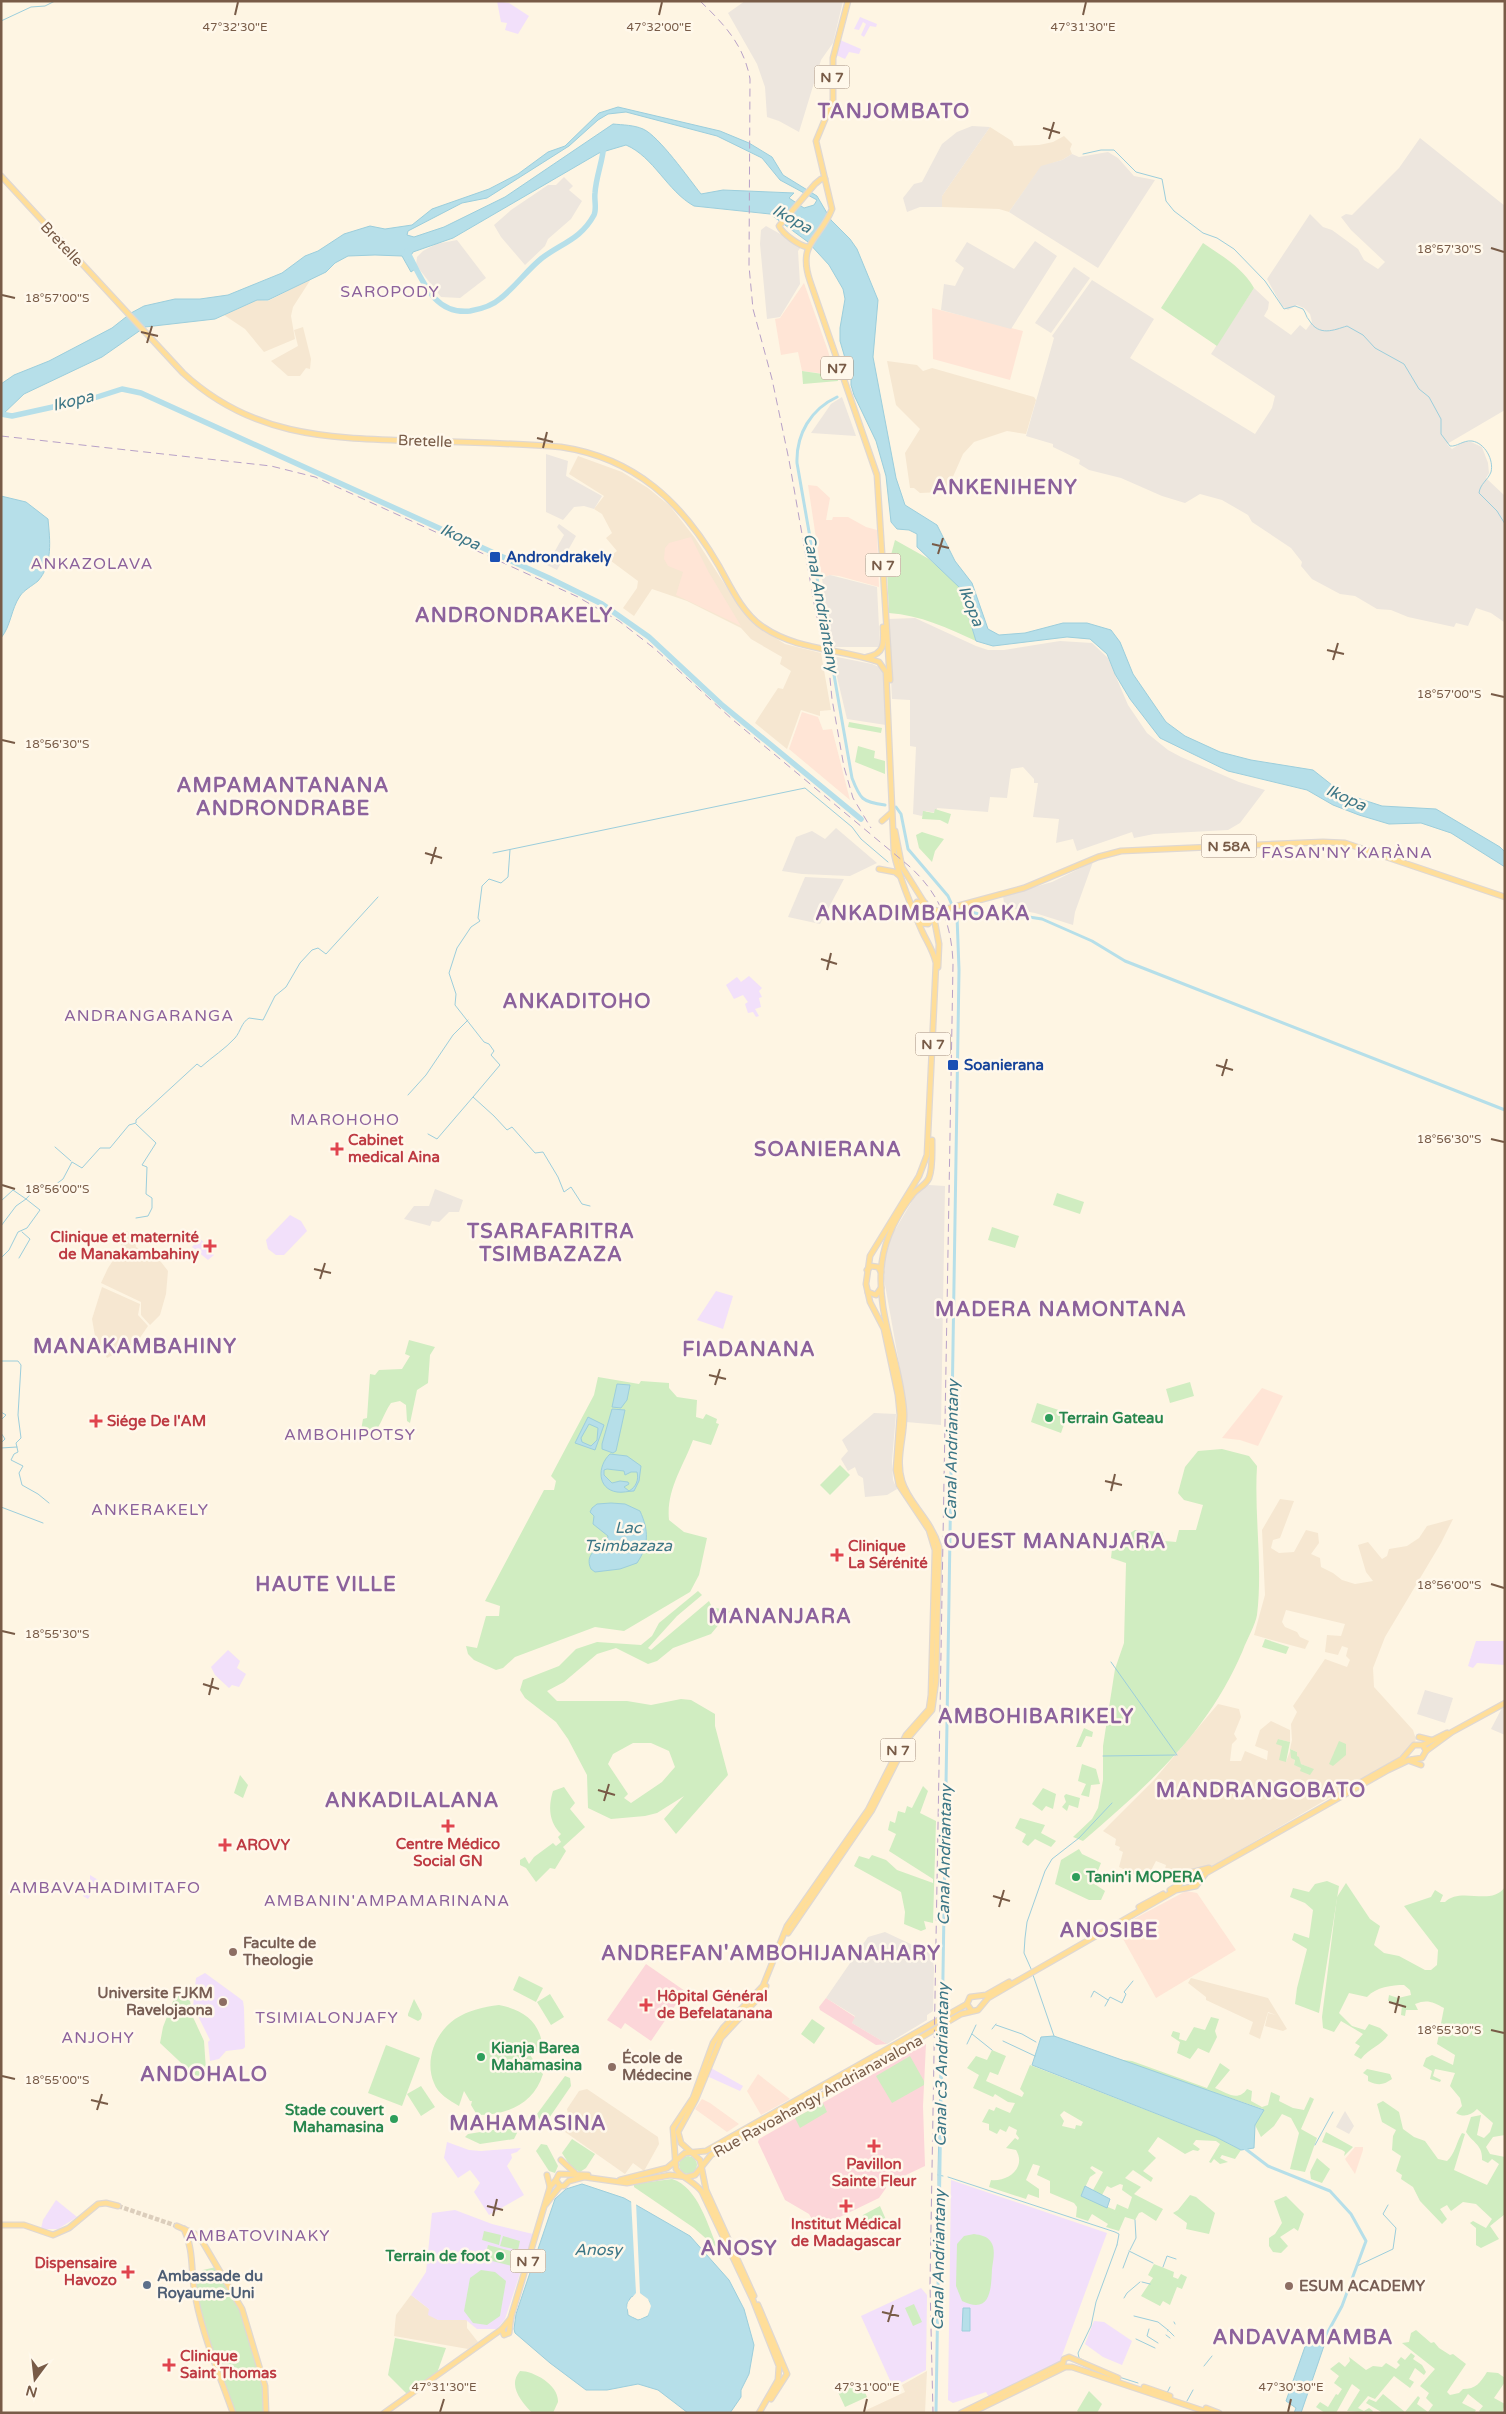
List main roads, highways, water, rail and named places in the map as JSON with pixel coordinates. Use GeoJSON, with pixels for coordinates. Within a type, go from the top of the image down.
{"type":"FeatureCollection","features":[{"type":"Feature","properties":{"kind":"main road","name":"N 7"},"geometry":{"type":"LineString","coordinates":[[809,246],[832,209],[816,141],[833,100],[833,58],[848,1]]}},
{"type":"Feature","properties":{"kind":"main road","name":"Bretelle"},"geometry":{"type":"LineString","coordinates":[[1,176],[115,301],[188,377],[209,393],[249,416],[295,432],[349,438],[561,447],[596,454],[622,464],[648,481],[680,510],[699,535],[738,598],[757,623],[785,640],[836,650],[880,662]]}},
{"type":"Feature","properties":{"kind":"main road"},"geometry":{"type":"LineString","coordinates":[[809,246],[802,246],[780,229],[782,223],[814,185],[820,179],[825,179]]}},
{"type":"Feature","properties":{"kind":"main road","name":"N7"},"geometry":{"type":"LineString","coordinates":[[802,246],[806,275],[872,465],[877,490]]}},
{"type":"Feature","properties":{"kind":"main road","name":"N7"},"geometry":{"type":"LineString","coordinates":[[809,246],[806,258],[809,277],[876,475]]}},
{"type":"Feature","properties":{"kind":"main road","name":"N 7"},"geometry":{"type":"LineString","coordinates":[[876,475],[889,657],[895,836],[902,868],[934,918],[939,949],[930,1168]]}},
{"type":"Feature","properties":{"kind":"main road","name":"N 7"},"geometry":{"type":"LineString","coordinates":[[877,490],[884,643],[879,653]]}},
{"type":"Feature","properties":{"kind":"main road"},"geometry":{"type":"LineString","coordinates":[[865,657],[879,653],[885,652],[889,657],[886,663],[880,662],[879,653]]}},
{"type":"Feature","properties":{"kind":"main road","name":"N 7"},"geometry":{"type":"LineString","coordinates":[[880,662],[887,677],[894,853],[901,877],[932,949],[936,963],[929,1143],[923,1169]]}},
{"type":"Feature","properties":{"kind":"main road"},"geometry":{"type":"LineString","coordinates":[[882,821],[891,813]]}},
{"type":"Feature","properties":{"kind":"main road","name":"N 58A"},"geometry":{"type":"LineString","coordinates":[[939,911],[1024,888],[1098,857],[1121,851],[1323,842],[1345,844],[1505,897]]}},
{"type":"Feature","properties":{"kind":"main road"},"geometry":{"type":"LineString","coordinates":[[879,869],[894,872],[901,877]]}},
{"type":"Feature","properties":{"kind":"main road"},"geometry":{"type":"LineString","coordinates":[[913,907],[917,902],[925,902]]}},
{"type":"Feature","properties":{"kind":"main road"},"geometry":{"type":"LineString","coordinates":[[919,922],[926,924],[939,911],[929,909]]}},
{"type":"Feature","properties":{"kind":"main road"},"geometry":{"type":"LineString","coordinates":[[930,1168],[929,1178],[925,1184],[920,1182],[919,1176],[923,1169],[930,1168]]}},
{"type":"Feature","properties":{"kind":"main road","name":"N 7"},"geometry":{"type":"LineString","coordinates":[[682,2175],[676,2169],[673,2128],[693,2098],[713,2044],[723,2028],[762,1988],[787,1926],[868,1810],[906,1735],[924,1716],[931,1701],[935,1550],[929,1530],[899,1485],[896,1470],[900,1415],[898,1395],[884,1329],[867,1291],[867,1270],[873,1250],[919,1176]]}},
{"type":"Feature","properties":{"kind":"main road","name":"N 7"},"geometry":{"type":"LineString","coordinates":[[700,2167],[700,2160],[693,2151],[681,2142],[678,2132],[696,2100],[720,2038],[763,1993],[790,1928],[872,1810],[904,1745],[934,1706],[939,1547],[934,1531],[902,1482],[900,1467],[904,1414],[902,1395],[881,1288],[881,1272],[886,1242],[911,1196],[925,1184]]}},
{"type":"Feature","properties":{"kind":"main road"},"geometry":{"type":"LineString","coordinates":[[867,1270],[871,1266],[875,1266],[881,1272]]}},
{"type":"Feature","properties":{"kind":"main road"},"geometry":{"type":"LineString","coordinates":[[867,1291],[876,1295],[881,1288]]}},
{"type":"Feature","properties":{"kind":"main road"},"geometry":{"type":"LineString","coordinates":[[1505,1701],[1437,1739],[1422,1745],[1414,1745],[1407,1756],[1227,1858],[1195,1873],[1189,1873],[1174,1888],[1033,1970],[982,2004],[978,2010],[971,2010],[967,2004],[970,1997],[978,1997],[1033,1970],[1163,1897],[1188,1886],[1195,1887],[1206,1873],[1409,1760],[1424,1756],[1426,1752],[1452,1732],[1505,1701]]}},
{"type":"Feature","properties":{"kind":"main road"},"geometry":{"type":"LineString","coordinates":[[1419,1737],[1427,1740],[1437,1739]]}},
{"type":"Feature","properties":{"kind":"main road"},"geometry":{"type":"LineString","coordinates":[[1422,1745],[1426,1752]]}},
{"type":"Feature","properties":{"kind":"main road"},"geometry":{"type":"LineString","coordinates":[[1411,1750],[1413,1756],[1417,1758]]}},
{"type":"Feature","properties":{"kind":"main road"},"geometry":{"type":"LineString","coordinates":[[1409,1760],[1421,1764]]}},
{"type":"Feature","properties":{"kind":"main road"},"geometry":{"type":"LineString","coordinates":[[1195,1873],[1199,1878],[1199,1882]]}},
{"type":"Feature","properties":{"kind":"main road"},"geometry":{"type":"LineString","coordinates":[[1185,1878],[1188,1886]]}},
{"type":"Feature","properties":{"kind":"main road"},"geometry":{"type":"LineString","coordinates":[[978,1997],[982,2004]]}},
{"type":"Feature","properties":{"kind":"main road","name":"Rue Ravoahangy Andrianavalona"},"geometry":{"type":"LineString","coordinates":[[693,2151],[706,2151],[967,2004]]}},
{"type":"Feature","properties":{"kind":"main road","name":"Rue Ravoahangy Andrianavalona"},"geometry":{"type":"LineString","coordinates":[[700,2167],[711,2155],[971,2010]]}},
{"type":"Feature","properties":{"kind":"main road"},"geometry":{"type":"LineString","coordinates":[[693,2151],[685,2152],[662,2170],[624,2180],[565,2174],[569,2181],[584,2177],[627,2183],[667,2175],[687,2177],[695,2175],[700,2167]]}},
{"type":"Feature","properties":{"kind":"main road"},"geometry":{"type":"LineString","coordinates":[[561,2160],[576,2174]]}},
{"type":"Feature","properties":{"kind":"main road"},"geometry":{"type":"LineString","coordinates":[[700,2167],[706,2190],[784,2363],[782,2374],[761,2413]]}},
{"type":"Feature","properties":{"kind":"main road","name":"N 7"},"geometry":{"type":"LineString","coordinates":[[502,2330],[507,2334],[509,2330],[511,2317],[550,2187],[559,2174],[565,2174]]}},
{"type":"Feature","properties":{"kind":"main road"},"geometry":{"type":"LineString","coordinates":[[547,2175],[550,2187]]}},
{"type":"Feature","properties":{"kind":"main road"},"geometry":{"type":"LineString","coordinates":[[682,2175],[694,2182],[702,2192],[753,2300],[773,2346],[782,2374]]}},
{"type":"Feature","properties":{"kind":"main road"},"geometry":{"type":"LineString","coordinates":[[556,2180],[560,2186]]}},
{"type":"Feature","properties":{"kind":"main road","name":"N 7"},"geometry":{"type":"LineString","coordinates":[[546,2204],[560,2186],[564,2186],[569,2181]]}},
{"type":"Feature","properties":{"kind":"main road"},"geometry":{"type":"LineString","coordinates":[[1,2225],[24,2225],[53,2235],[69,2228],[98,2204],[106,2203],[118,2206]]}},
{"type":"Feature","properties":{"kind":"main road"},"geometry":{"type":"LineString","coordinates":[[177,2226],[197,2236],[202,2241],[242,2309],[265,2386],[266,2413]]}},
{"type":"Feature","properties":{"kind":"main road"},"geometry":{"type":"LineString","coordinates":[[183,2228],[190,2241],[195,2299],[211,2352],[233,2413]]}},
{"type":"Feature","properties":{"kind":"main road"},"geometry":{"type":"LineString","coordinates":[[190,2241],[195,2240],[197,2236]]}},
{"type":"Feature","properties":{"kind":"main road"},"geometry":{"type":"LineString","coordinates":[[191,2247],[202,2241]]}},
{"type":"Feature","properties":{"kind":"main road","name":"N 7"},"geometry":{"type":"LineString","coordinates":[[384,2413],[492,2335],[502,2330],[511,2317]]}},
{"type":"Feature","properties":{"kind":"main road"},"geometry":{"type":"LineString","coordinates":[[971,2413],[1064,2365],[1066,2357],[1103,2373],[1219,2413]]}},
{"type":"Feature","properties":{"kind":"main road"},"geometry":{"type":"LineString","coordinates":[[1072,2367],[1073,2360]]}},
{"type":"Feature","properties":{"kind":"main road"},"geometry":{"type":"LineString","coordinates":[[961,2413],[1064,2365],[1210,2413]]}},
{"type":"Feature","properties":{"kind":"water"},"geometry":{"type":"Polygon","coordinates":[[[618,107],[720,131],[749,143],[772,157],[783,175],[817,196],[831,220],[850,239],[857,249],[878,300],[873,357],[896,478],[905,505],[937,525],[955,561],[972,583],[988,629],[999,635],[1025,633],[1063,623],[1087,623],[1111,630],[1120,642],[1133,674],[1166,722],[1185,736],[1220,752],[1251,760],[1313,770],[1342,793],[1382,806],[1436,809],[1500,847],[1505,852],[1505,867],[1451,833],[1421,823],[1389,824],[1359,815],[1333,805],[1307,790],[1228,771],[1160,738],[1130,699],[1115,674],[1107,654],[1090,639],[1067,637],[993,646],[976,641],[960,588],[917,547],[917,534],[909,530],[897,529],[891,522],[886,476],[876,441],[854,395],[851,385],[851,370],[840,341],[840,328],[845,299],[843,289],[829,265],[808,242],[770,214],[694,206],[676,192],[645,157],[626,145],[599,153],[453,238],[413,252],[409,259],[415,269],[411,272],[402,256],[348,256],[335,263],[326,272],[268,300],[257,300],[215,319],[145,327],[102,357],[24,394],[1,416],[1,384],[14,375],[49,361],[112,328],[131,313],[144,306],[175,299],[200,299],[228,295],[282,273],[305,256],[318,251],[344,234],[370,226],[385,229],[412,225],[432,209],[489,189],[518,174],[548,152],[565,146],[599,113],[618,107]],[[626,112],[608,114],[598,120],[569,146],[487,198],[462,203],[408,231],[407,235],[414,237],[444,227],[505,197],[613,124],[628,125],[650,133],[701,194],[723,190],[794,193],[789,198],[804,208],[814,205],[817,200],[780,180],[762,158],[717,136],[626,112]]]}},
{"type":"Feature","properties":{"kind":"water"},"geometry":{"type":"Polygon","coordinates":[[[1,496],[26,502],[48,519],[50,543],[48,559],[43,574],[38,581],[20,596],[1,638],[1,496]]]}},
{"type":"Feature","properties":{"kind":"water"},"geometry":{"type":"Polygon","coordinates":[[[617,1384],[630,1385],[627,1400],[621,1408],[612,1407],[617,1384]]]}},
{"type":"Feature","properties":{"kind":"water"},"geometry":{"type":"Polygon","coordinates":[[[612,1409],[625,1410],[616,1451],[613,1453],[602,1449],[612,1409]]]}},
{"type":"Feature","properties":{"kind":"water"},"geometry":{"type":"Polygon","coordinates":[[[588,1417],[604,1425],[595,1450],[575,1443],[588,1417]],[[589,1424],[581,1438],[582,1442],[591,1446],[597,1440],[598,1428],[589,1424]]]}},
{"type":"Feature","properties":{"kind":"water"},"geometry":{"type":"Polygon","coordinates":[[[610,1454],[627,1456],[641,1466],[639,1481],[634,1491],[617,1492],[610,1490],[606,1486],[601,1476],[601,1471],[610,1454]],[[607,1469],[604,1470],[604,1475],[612,1483],[628,1482],[629,1484],[624,1487],[629,1491],[636,1483],[638,1478],[637,1472],[625,1475],[624,1471],[607,1469]]]}},
{"type":"Feature","properties":{"kind":"water","name":"Lac Tsimbazaza"},"geometry":{"type":"Polygon","coordinates":[[[597,1504],[625,1504],[640,1511],[645,1525],[646,1544],[637,1563],[620,1569],[595,1572],[591,1569],[589,1559],[596,1549],[607,1541],[608,1536],[593,1524],[594,1516],[590,1512],[597,1504]]]}},
{"type":"Feature","properties":{"kind":"water"},"geometry":{"type":"Polygon","coordinates":[[[1054,2036],[1264,2110],[1255,2125],[1254,2148],[1241,2150],[1216,2137],[1032,2065],[1041,2037],[1054,2036]]]}},
{"type":"Feature","properties":{"kind":"water","name":"Anosy"},"geometry":{"type":"Polygon","coordinates":[[[582,2184],[624,2198],[690,2236],[729,2280],[744,2309],[754,2345],[749,2374],[741,2390],[741,2397],[730,2413],[688,2413],[658,2390],[638,2384],[607,2390],[586,2390],[515,2333],[516,2314],[555,2199],[566,2189],[582,2184]],[[641,2294],[631,2297],[627,2304],[628,2315],[638,2320],[648,2316],[649,2301],[641,2294]]]}},
{"type":"Feature","properties":{"kind":"water"},"geometry":{"type":"Polygon","coordinates":[[[1085,2186],[1110,2199],[1107,2208],[1081,2196],[1085,2186]]]}},
{"type":"Feature","properties":{"kind":"water"},"geometry":{"type":"Polygon","coordinates":[[[963,2308],[970,2308],[970,2331],[962,2331],[963,2308]]]}},
{"type":"Feature","properties":{"kind":"water"},"geometry":{"type":"Polygon","coordinates":[[[1327,2337],[1301,2413],[1294,2413],[1296,2408],[1286,2401],[1307,2341],[1327,2337]]]}},
{"type":"Feature","properties":{"kind":"waterway","name":"Ikopa"},"geometry":{"type":"LineString","coordinates":[[1,21],[31,7],[45,6],[55,1]]}},
{"type":"Feature","properties":{"kind":"waterway","name":"Ikopa"},"geometry":{"type":"LineString","coordinates":[[407,251],[430,293],[447,307],[457,311],[470,311],[494,303],[542,258],[571,240],[589,223],[595,213],[596,187],[604,144]]}},
{"type":"Feature","properties":{"kind":"waterway"},"geometry":{"type":"LineString","coordinates":[[1083,154],[1101,150],[1114,150],[1136,172],[1162,179],[1166,201],[1174,211],[1203,233],[1217,238],[1234,249],[1265,281],[1284,309],[1295,306],[1303,309],[1307,318],[1317,329],[1327,331],[1347,326],[1363,335],[1375,348],[1404,364],[1419,389],[1429,397],[1441,419],[1441,434],[1450,446],[1472,441],[1477,442],[1488,453],[1492,467],[1491,472],[1479,493],[1497,511],[1505,524]]}},
{"type":"Feature","properties":{"kind":"waterway","name":"Ikopa"},"geometry":{"type":"LineString","coordinates":[[1,414],[12,416],[94,398],[122,389],[141,393],[549,578],[602,604],[649,637],[721,704],[861,819]]}},
{"type":"Feature","properties":{"kind":"waterway","name":"Canal Andriantany"},"geometry":{"type":"LineString","coordinates":[[837,397],[820,408],[807,424],[799,442],[797,463],[852,778],[857,791],[863,798],[867,801],[885,805]]}},
{"type":"Feature","properties":{"kind":"waterway"},"geometry":{"type":"LineString","coordinates":[[493,853],[805,788],[852,827],[861,839],[888,862]]}},
{"type":"Feature","properties":{"kind":"waterway","name":"Canal c3 Andriantany"},"geometry":{"type":"LineString","coordinates":[[896,807],[901,814],[908,849],[948,896],[957,916],[959,970],[936,2413]]}},
{"type":"Feature","properties":{"kind":"waterway"},"geometry":{"type":"LineString","coordinates":[[510,850],[508,877],[501,883],[489,879],[482,886],[478,918],[480,921],[471,927],[457,948],[449,973],[456,994],[455,1005],[484,1042],[489,1044],[494,1051],[491,1055],[500,1065],[473,1097],[507,1130],[512,1127],[535,1153],[543,1152],[558,1177],[564,1192],[571,1187],[582,1204],[590,1206]]}},
{"type":"Feature","properties":{"kind":"waterway"},"geometry":{"type":"LineString","coordinates":[[1,1258],[9,1250],[18,1232],[27,1228],[40,1210],[26,1199],[40,1184],[48,1190],[63,1179],[72,1162],[82,1168],[100,1148],[110,1148],[129,1125],[136,1123],[136,1120],[197,1064],[201,1067],[231,1042],[246,1020],[249,1018],[263,1020],[275,996],[286,987],[300,963],[312,950],[318,948],[326,954],[378,897]]}},
{"type":"Feature","properties":{"kind":"waterway"},"geometry":{"type":"LineString","coordinates":[[954,908],[1000,919],[1029,917],[1042,919],[1092,941],[1125,961],[1505,1110]]}},
{"type":"Feature","properties":{"kind":"waterway"},"geometry":{"type":"LineString","coordinates":[[408,1095],[426,1075],[453,1035],[468,1020]]}},
{"type":"Feature","properties":{"kind":"waterway"},"geometry":{"type":"LineString","coordinates":[[428,1134],[437,1139],[473,1097]]}},
{"type":"Feature","properties":{"kind":"waterway"},"geometry":{"type":"LineString","coordinates":[[136,1124],[156,1143],[142,1165],[147,1167],[146,1194],[152,1198],[152,1208],[148,1216],[136,1218]]}},
{"type":"Feature","properties":{"kind":"waterway"},"geometry":{"type":"LineString","coordinates":[[55,1147],[71,1161]]}},
{"type":"Feature","properties":{"kind":"waterway"},"geometry":{"type":"LineString","coordinates":[[1,1201],[13,1190],[26,1199],[16,1206],[1,1226]]}},
{"type":"Feature","properties":{"kind":"waterway"},"geometry":{"type":"LineString","coordinates":[[19,1258],[30,1239],[22,1232]]}},
{"type":"Feature","properties":{"kind":"waterway"},"geometry":{"type":"LineString","coordinates":[[1,1361],[18,1361],[21,1365],[18,1415],[21,1438],[16,1443],[18,1452],[14,1454],[11,1460],[23,1466],[19,1473],[22,1485],[49,1503]]}},
{"type":"Feature","properties":{"kind":"waterway"},"geometry":{"type":"LineString","coordinates":[[1,1412],[6,1415],[1,1420]]}},
{"type":"Feature","properties":{"kind":"waterway"},"geometry":{"type":"LineString","coordinates":[[1,1433],[5,1439],[1,1443]]}},
{"type":"Feature","properties":{"kind":"waterway"},"geometry":{"type":"LineString","coordinates":[[1,1448],[17,1447]]}},
{"type":"Feature","properties":{"kind":"waterway","name":"Canal c3 Andriantany"},"geometry":{"type":"LineString","coordinates":[[942,2017],[951,1483]]}},
{"type":"Feature","properties":{"kind":"waterway"},"geometry":{"type":"LineString","coordinates":[[1,1507],[43,1523]]}},
{"type":"Feature","properties":{"kind":"waterway"},"geometry":{"type":"LineString","coordinates":[[1111,1662],[1177,1755]]}},
{"type":"Feature","properties":{"kind":"waterway"},"geometry":{"type":"LineString","coordinates":[[1103,1756],[1176,1755]]}},
{"type":"Feature","properties":{"kind":"waterway","name":"Canal Andriantany"},"geometry":{"type":"LineString","coordinates":[[1032,1971],[1024,1953],[1027,1922],[1045,1871],[1052,1859],[1079,1838],[1112,1803]]}},
{"type":"Feature","properties":{"kind":"waterway","name":"Canal Andriantany"},"geometry":{"type":"LineString","coordinates":[[1033,1975],[1054,2036]]}},
{"type":"Feature","properties":{"kind":"waterway"},"geometry":{"type":"LineString","coordinates":[[1105,2006],[1110,1997],[1122,2003],[1126,1994],[1124,1992],[1133,1981]]}},
{"type":"Feature","properties":{"kind":"waterway"},"geometry":{"type":"LineString","coordinates":[[1091,1997],[1094,1991],[1108,2000]]}},
{"type":"Feature","properties":{"kind":"waterway"},"geometry":{"type":"LineString","coordinates":[[992,2029],[996,2024]]}},
{"type":"Feature","properties":{"kind":"waterway"},"geometry":{"type":"LineString","coordinates":[[967,2044],[976,2025]]}},
{"type":"Feature","properties":{"kind":"waterway"},"geometry":{"type":"LineString","coordinates":[[996,2025],[1022,2034],[1036,2042]]}},
{"type":"Feature","properties":{"kind":"waterway","name":"Canal c3 Andriantany"},"geometry":{"type":"LineString","coordinates":[[938,2287],[941,2028]]}},
{"type":"Feature","properties":{"kind":"waterway"},"geometry":{"type":"LineString","coordinates":[[972,2034],[992,2050]]}},
{"type":"Feature","properties":{"kind":"waterway"},"geometry":{"type":"LineString","coordinates":[[1003,2041],[1035,2056]]}},
{"type":"Feature","properties":{"kind":"waterway"},"geometry":{"type":"LineString","coordinates":[[1315,2145],[1333,2112]]}},
{"type":"Feature","properties":{"kind":"waterway","name":"Canal c3 Andriantany"},"geometry":{"type":"LineString","coordinates":[[1243,2147],[1268,2166],[1330,2191],[1351,2214],[1366,2241],[1342,2306],[1324,2339]]}},
{"type":"Feature","properties":{"kind":"waterway","name":"Canal c3 Andriantany"},"geometry":{"type":"LineString","coordinates":[[938,2175],[943,2176]]}},
{"type":"Feature","properties":{"kind":"waterway"},"geometry":{"type":"LineString","coordinates":[[948,2177],[1115,2232],[1119,2234],[1117,2245]]}},
{"type":"Feature","properties":{"kind":"waterway"},"geometry":{"type":"LineString","coordinates":[[1357,2266],[1393,2249],[1396,2228],[1383,2214],[1388,2205]]}},
{"type":"Feature","properties":{"kind":"waterway"},"geometry":{"type":"LineString","coordinates":[[1130,2250],[1136,2238],[1135,2220]]}},
{"type":"Feature","properties":{"kind":"waterway"},"geometry":{"type":"LineString","coordinates":[[1093,2365],[1079,2358],[1078,2353],[1091,2326],[1096,2302],[1117,2245]]}},
{"type":"Feature","properties":{"kind":"waterway"},"geometry":{"type":"LineString","coordinates":[[1129,2251],[1153,2263]]}},
{"type":"Feature","properties":{"kind":"waterway"},"geometry":{"type":"LineString","coordinates":[[1123,2268],[1129,2252]]}},
{"type":"Feature","properties":{"kind":"waterway"},"geometry":{"type":"LineString","coordinates":[[1163,2267],[1167,2256],[1176,2259]]}},
{"type":"Feature","properties":{"kind":"waterway"},"geometry":{"type":"LineString","coordinates":[[1124,2298],[1140,2282]]}},
{"type":"Feature","properties":{"kind":"waterway"},"geometry":{"type":"LineString","coordinates":[[1142,2282],[1150,2284]]}},
{"type":"Feature","properties":{"kind":"waterway"},"geometry":{"type":"LineString","coordinates":[[1134,2316],[1158,2322],[1168,2330]]}},
{"type":"Feature","properties":{"kind":"waterway"},"geometry":{"type":"LineString","coordinates":[[1149,2329],[1147,2336],[1158,2343]]}},
{"type":"Feature","properties":{"kind":"waterway"},"geometry":{"type":"LineString","coordinates":[[1169,2331],[1174,2336]]}},
{"type":"Feature","properties":{"kind":"waterway"},"geometry":{"type":"LineString","coordinates":[[1166,2335],[1170,2338]]}},
{"type":"Feature","properties":{"kind":"waterway"},"geometry":{"type":"LineString","coordinates":[[1136,2339],[1155,2348]]}},
{"type":"Feature","properties":{"kind":"waterway"},"geometry":{"type":"LineString","coordinates":[[1204,2366],[1212,2356]]}},
{"type":"Feature","properties":{"kind":"waterway"},"geometry":{"type":"LineString","coordinates":[[1119,2377],[1138,2383]]}},
{"type":"Feature","properties":{"kind":"waterway"},"geometry":{"type":"LineString","coordinates":[[1167,2393],[1170,2387]]}},
{"type":"Feature","properties":{"kind":"waterway"},"geometry":{"type":"LineString","coordinates":[[1187,2401],[1193,2390]]}},
{"type":"Feature","properties":{"kind":"tunnel"},"geometry":{"type":"LineString","coordinates":[[118,2206],[177,2226]]}},
{"type":"Feature","properties":{"kind":"railway"},"geometry":{"type":"LineString","coordinates":[[700,1],[725,27],[738,45],[750,79],[749,266],[753,309],[772,379],[789,460],[816,614],[827,648],[832,699],[844,767],[853,798],[871,828]]}},
{"type":"Feature","properties":{"kind":"railway"},"geometry":{"type":"LineString","coordinates":[[1,436],[271,466],[315,477],[578,597],[619,621],[655,649],[733,720],[909,866],[928,887],[942,910],[950,936],[953,964],[930,2285],[933,2413]]}},
{"type":"Feature","properties":{"kind":"place","name":"Androndrakely"},"geometry":{"type":"Point","coordinates":[495,557]}},
{"type":"Feature","properties":{"kind":"place","name":"Soanierana"},"geometry":{"type":"Point","coordinates":[953,1065]}},
{"type":"Feature","properties":{"kind":"place","name":"Cabinet medical Aina"},"geometry":{"type":"Point","coordinates":[337,1149]}},
{"type":"Feature","properties":{"kind":"place","name":"Clinique et maternité de Manakambahiny"},"geometry":{"type":"Point","coordinates":[210,1246]}},
{"type":"Feature","properties":{"kind":"place","name":"Terrain Gateau"},"geometry":{"type":"Point","coordinates":[1049,1418]}},
{"type":"Feature","properties":{"kind":"place","name":"Siége De l'AM"},"geometry":{"type":"Point","coordinates":[96,1421]}},
{"type":"Feature","properties":{"kind":"place","name":"Clinique La Sérénité"},"geometry":{"type":"Point","coordinates":[837,1555]}},
{"type":"Feature","properties":{"kind":"place","name":"Centre Médico Social GN"},"geometry":{"type":"Point","coordinates":[448,1826]}},
{"type":"Feature","properties":{"kind":"place","name":"AROVY"},"geometry":{"type":"Point","coordinates":[225,1845]}},
{"type":"Feature","properties":{"kind":"place","name":"Tanin'i MOPERA"},"geometry":{"type":"Point","coordinates":[1076,1877]}},
{"type":"Feature","properties":{"kind":"place","name":"Faculte de Theologie"},"geometry":{"type":"Point","coordinates":[233,1952]}},
{"type":"Feature","properties":{"kind":"place","name":"Universite FJKM Ravelojaona"},"geometry":{"type":"Point","coordinates":[223,2002]}},
{"type":"Feature","properties":{"kind":"place","name":"Hôpital Général de Befelatanana"},"geometry":{"type":"Point","coordinates":[646,2005]}},
{"type":"Feature","properties":{"kind":"place","name":"Kianja Barea Mahamasina"},"geometry":{"type":"Point","coordinates":[481,2057]}},
{"type":"Feature","properties":{"kind":"place","name":"École de Médecine"},"geometry":{"type":"Point","coordinates":[612,2067]}},
{"type":"Feature","properties":{"kind":"place","name":"Stade couvert Mahamasina"},"geometry":{"type":"Point","coordinates":[394,2119]}},
{"type":"Feature","properties":{"kind":"place","name":"Pavillon Sainte Fleur"},"geometry":{"type":"Point","coordinates":[874,2146]}},
{"type":"Feature","properties":{"kind":"place","name":"Institut Médical de Madagascar"},"geometry":{"type":"Point","coordinates":[846,2206]}},
{"type":"Feature","properties":{"kind":"place","name":"Terrain de foot"},"geometry":{"type":"Point","coordinates":[500,2256]}},
{"type":"Feature","properties":{"kind":"place","name":"Dispensaire Havozo"},"geometry":{"type":"Point","coordinates":[128,2272]}},
{"type":"Feature","properties":{"kind":"place","name":"Ambassade du Royaume-Uni"},"geometry":{"type":"Point","coordinates":[147,2285]}},
{"type":"Feature","properties":{"kind":"place","name":"ESUM ACADEMY"},"geometry":{"type":"Point","coordinates":[1289,2286]}},
{"type":"Feature","properties":{"kind":"place","name":"Clinique Saint Thomas"},"geometry":{"type":"Point","coordinates":[169,2365]}},
{"type":"Feature","properties":{"kind":"district","name":"TANJOMBATO"},"geometry":{"type":"Point","coordinates":[894,112]}},
{"type":"Feature","properties":{"kind":"district","name":"SAROPODY"},"geometry":{"type":"Point","coordinates":[390,292]}},
{"type":"Feature","properties":{"kind":"district","name":"ANKENIHENY"},"geometry":{"type":"Point","coordinates":[1005,488]}},
{"type":"Feature","properties":{"kind":"district","name":"ANKAZOLAVA"},"geometry":{"type":"Point","coordinates":[92,564]}},
{"type":"Feature","properties":{"kind":"district","name":"ANDRONDRAKELY"},"geometry":{"type":"Point","coordinates":[514,616]}},
{"type":"Feature","properties":{"kind":"district","name":"AMPAMANTANANA ANDRONDRABE"},"geometry":{"type":"Point","coordinates":[283,798]}},
{"type":"Feature","properties":{"kind":"district","name":"FASAN'NY KARÀNA"},"geometry":{"type":"Point","coordinates":[1347,853]}},
{"type":"Feature","properties":{"kind":"district","name":"ANKADIMBAHOAKA"},"geometry":{"type":"Point","coordinates":[923,914]}},
{"type":"Feature","properties":{"kind":"district","name":"ANKADITOHO"},"geometry":{"type":"Point","coordinates":[577,1002]}},
{"type":"Feature","properties":{"kind":"district","name":"ANDRANGARANGA"},"geometry":{"type":"Point","coordinates":[149,1016]}},
{"type":"Feature","properties":{"kind":"district","name":"MAROHOHO"},"geometry":{"type":"Point","coordinates":[345,1120]}},
{"type":"Feature","properties":{"kind":"district","name":"SOANIERANA"},"geometry":{"type":"Point","coordinates":[828,1150]}},
{"type":"Feature","properties":{"kind":"district","name":"TSARAFARITRA TSIMBAZAZA"},"geometry":{"type":"Point","coordinates":[551,1244]}},
{"type":"Feature","properties":{"kind":"district","name":"MADERA NAMONTANA"},"geometry":{"type":"Point","coordinates":[1061,1310]}},
{"type":"Feature","properties":{"kind":"district","name":"MANAKAMBAHINY"},"geometry":{"type":"Point","coordinates":[135,1347]}},
{"type":"Feature","properties":{"kind":"district","name":"FIADANANA"},"geometry":{"type":"Point","coordinates":[749,1350]}},
{"type":"Feature","properties":{"kind":"district","name":"AMBOHIPOTSY"},"geometry":{"type":"Point","coordinates":[350,1435]}},
{"type":"Feature","properties":{"kind":"district","name":"ANKERAKELY"},"geometry":{"type":"Point","coordinates":[150,1510]}},
{"type":"Feature","properties":{"kind":"district","name":"OUEST MANANJARA"},"geometry":{"type":"Point","coordinates":[1055,1542]}},
{"type":"Feature","properties":{"kind":"district","name":"HAUTE VILLE"},"geometry":{"type":"Point","coordinates":[326,1585]}},
{"type":"Feature","properties":{"kind":"district","name":"MANANJARA"},"geometry":{"type":"Point","coordinates":[780,1617]}},
{"type":"Feature","properties":{"kind":"district","name":"AMBOHIBARIKELY"},"geometry":{"type":"Point","coordinates":[1036,1717]}},
{"type":"Feature","properties":{"kind":"district","name":"MANDRANGOBATO"},"geometry":{"type":"Point","coordinates":[1261,1791]}},
{"type":"Feature","properties":{"kind":"district","name":"ANKADILALANA"},"geometry":{"type":"Point","coordinates":[412,1801]}},
{"type":"Feature","properties":{"kind":"district","name":"AMBAVAHADIMITAFO"},"geometry":{"type":"Point","coordinates":[105,1888]}},
{"type":"Feature","properties":{"kind":"district","name":"AMBANIN'AMPAMARINANA"},"geometry":{"type":"Point","coordinates":[387,1901]}},
{"type":"Feature","properties":{"kind":"district","name":"ANOSIBE"},"geometry":{"type":"Point","coordinates":[1109,1931]}},
{"type":"Feature","properties":{"kind":"district","name":"ANDREFAN'AMBOHIJANAHARY"},"geometry":{"type":"Point","coordinates":[771,1954]}},
{"type":"Feature","properties":{"kind":"district","name":"TSIMIALONJAFY"},"geometry":{"type":"Point","coordinates":[327,2018]}},
{"type":"Feature","properties":{"kind":"district","name":"ANJOHY"},"geometry":{"type":"Point","coordinates":[98,2038]}},
{"type":"Feature","properties":{"kind":"district","name":"ANDOHALO"},"geometry":{"type":"Point","coordinates":[204,2075]}},
{"type":"Feature","properties":{"kind":"district","name":"MAHAMASINA"},"geometry":{"type":"Point","coordinates":[528,2124]}},
{"type":"Feature","properties":{"kind":"district","name":"AMBATOVINAKY"},"geometry":{"type":"Point","coordinates":[258,2236]}},
{"type":"Feature","properties":{"kind":"district","name":"ANOSY"},"geometry":{"type":"Point","coordinates":[739,2249]}},
{"type":"Feature","properties":{"kind":"district","name":"ANDAVAMAMBA"},"geometry":{"type":"Point","coordinates":[1303,2338]}}]}
